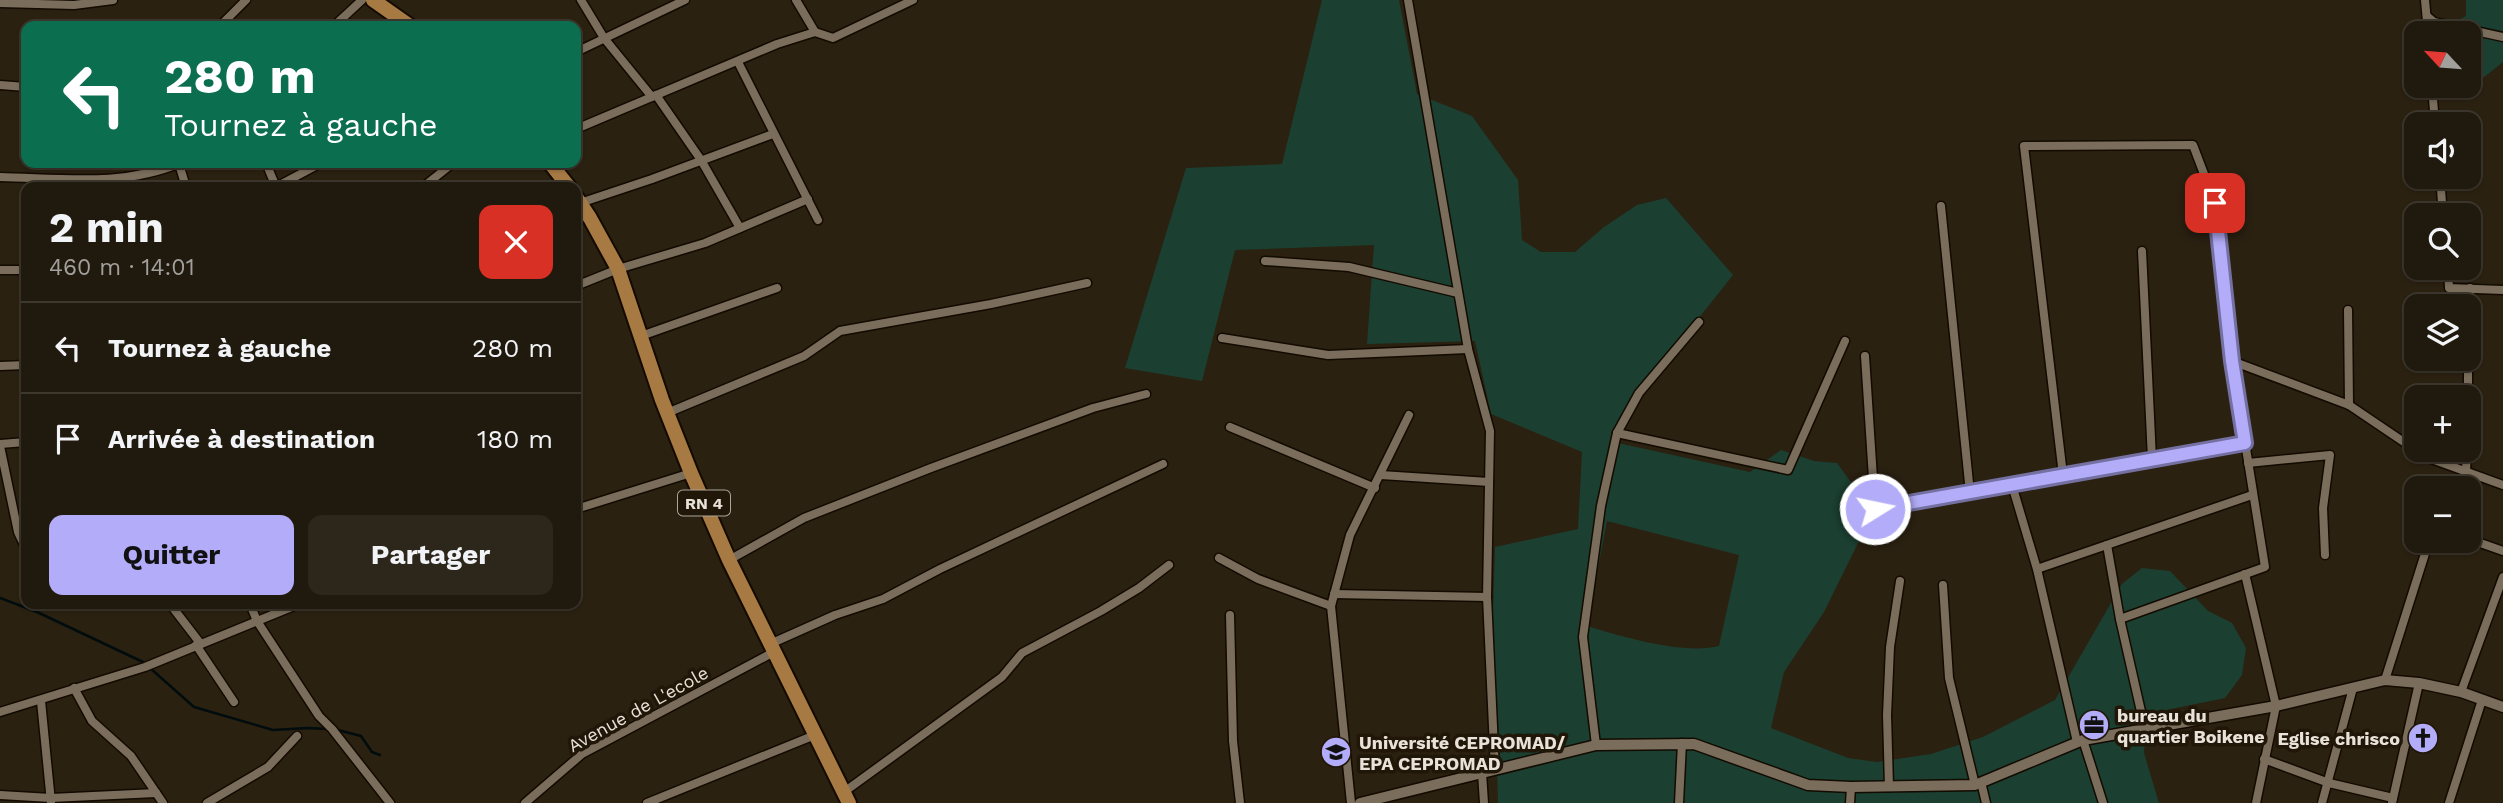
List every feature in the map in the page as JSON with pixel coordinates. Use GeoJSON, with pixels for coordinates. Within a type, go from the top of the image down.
{"type":"FeatureCollection","features":[{"type":"Feature","properties":{"kind":"highway"},"geometry":{"type":"LineString","coordinates":[[373,0],[403,21]]}},
{"type":"Feature","properties":{"kind":"highway"},"geometry":{"type":"LineString","coordinates":[[554,168],[565,182]]}},
{"type":"Feature","properties":{"kind":"highway","name":"RN 4"},"geometry":{"type":"LineString","coordinates":[[581,205],[618,269],[667,413],[729,560],[846,797]]}},
{"type":"Feature","properties":{"kind":"street"},"geometry":{"type":"LineString","coordinates":[[0,3],[74,5],[113,0]]}},
{"type":"Feature","properties":{"kind":"street"},"geometry":{"type":"LineString","coordinates":[[225,21],[246,0]]}},
{"type":"Feature","properties":{"kind":"street"},"geometry":{"type":"LineString","coordinates":[[339,21],[362,0]]}},
{"type":"Feature","properties":{"kind":"street"},"geometry":{"type":"LineString","coordinates":[[581,0],[604,38],[654,96],[701,160],[740,228]]}},
{"type":"Feature","properties":{"kind":"street"},"geometry":{"type":"LineString","coordinates":[[581,50],[685,0]]}},
{"type":"Feature","properties":{"kind":"street"},"geometry":{"type":"LineString","coordinates":[[796,0],[814,32]]}},
{"type":"Feature","properties":{"kind":"street"},"geometry":{"type":"LineString","coordinates":[[889,0],[894,9]]}},
{"type":"Feature","properties":{"kind":"street"},"geometry":{"type":"LineString","coordinates":[[581,128],[777,44],[814,32],[833,38],[913,0]]}},
{"type":"Feature","properties":{"kind":"street"},"geometry":{"type":"LineString","coordinates":[[1408,0],[1468,349],[1490,431],[1487,597],[1495,770]]}},
{"type":"Feature","properties":{"kind":"street"},"geometry":{"type":"LineString","coordinates":[[2425,0],[2427,21]]}},
{"type":"Feature","properties":{"kind":"street"},"geometry":{"type":"LineString","coordinates":[[2427,16],[2434,22],[2503,37]]}},
{"type":"Feature","properties":{"kind":"street"},"geometry":{"type":"LineString","coordinates":[[738,62],[818,220]]}},
{"type":"Feature","properties":{"kind":"street"},"geometry":{"type":"LineString","coordinates":[[0,85],[21,87]]}},
{"type":"Feature","properties":{"kind":"street"},"geometry":{"type":"LineString","coordinates":[[581,199],[773,134]]}},
{"type":"Feature","properties":{"kind":"street"},"geometry":{"type":"LineString","coordinates":[[2063,475],[2024,146],[2193,145],[2215,203],[2232,361],[2265,567],[2120,619]]}},
{"type":"Feature","properties":{"kind":"street"},"geometry":{"type":"LineString","coordinates":[[112,182],[165,168]]}},
{"type":"Feature","properties":{"kind":"street"},"geometry":{"type":"LineString","coordinates":[[285,182],[312,168]]}},
{"type":"Feature","properties":{"kind":"street"},"geometry":{"type":"LineString","coordinates":[[429,182],[447,168]]}},
{"type":"Feature","properties":{"kind":"street"},"geometry":{"type":"LineString","coordinates":[[0,177],[89,182]]}},
{"type":"Feature","properties":{"kind":"street"},"geometry":{"type":"LineString","coordinates":[[581,284],[618,269],[705,243],[808,199]]}},
{"type":"Feature","properties":{"kind":"street"},"geometry":{"type":"LineString","coordinates":[[1941,206],[1969,493]]}},
{"type":"Feature","properties":{"kind":"street"},"geometry":{"type":"LineString","coordinates":[[2142,251],[2152,459]]}},
{"type":"Feature","properties":{"kind":"street"},"geometry":{"type":"LineString","coordinates":[[1265,261],[1349,267],[1458,293]]}},
{"type":"Feature","properties":{"kind":"street"},"geometry":{"type":"LineString","coordinates":[[0,271],[21,270]]}},
{"type":"Feature","properties":{"kind":"street"},"geometry":{"type":"LineString","coordinates":[[2449,280],[2449,288],[2503,290]]}},
{"type":"Feature","properties":{"kind":"street"},"geometry":{"type":"LineString","coordinates":[[667,413],[804,356],[840,331],[991,304],[1087,283]]}},
{"type":"Feature","properties":{"kind":"street"},"geometry":{"type":"LineString","coordinates":[[641,336],[778,288]]}},
{"type":"Feature","properties":{"kind":"street"},"geometry":{"type":"LineString","coordinates":[[2470,288],[2470,294]]}},
{"type":"Feature","properties":{"kind":"street"},"geometry":{"type":"LineString","coordinates":[[2347,310],[2349,405]]}},
{"type":"Feature","properties":{"kind":"street"},"geometry":{"type":"LineString","coordinates":[[1596,745],[1583,637],[1601,506],[1617,433],[1639,393],[1699,322]]}},
{"type":"Feature","properties":{"kind":"street"},"geometry":{"type":"LineString","coordinates":[[1222,338],[1328,355],[1468,349]]}},
{"type":"Feature","properties":{"kind":"street"},"geometry":{"type":"LineString","coordinates":[[1617,433],[1788,470],[1845,341]]}},
{"type":"Feature","properties":{"kind":"street"},"geometry":{"type":"LineString","coordinates":[[1865,356],[1875,509],[2245,443]]}},
{"type":"Feature","properties":{"kind":"street"},"geometry":{"type":"LineString","coordinates":[[2232,361],[2349,405],[2427,457],[2503,485]]}},
{"type":"Feature","properties":{"kind":"street"},"geometry":{"type":"LineString","coordinates":[[0,366],[21,365]]}},
{"type":"Feature","properties":{"kind":"street"},"geometry":{"type":"LineString","coordinates":[[729,560],[804,518],[931,467],[1093,408],[1146,394]]}},
{"type":"Feature","properties":{"kind":"street"},"geometry":{"type":"LineString","coordinates":[[1351,803],[1331,606],[1350,536],[1409,415]]}},
{"type":"Feature","properties":{"kind":"street"},"geometry":{"type":"LineString","coordinates":[[1230,427],[1375,488]]}},
{"type":"Feature","properties":{"kind":"street"},"geometry":{"type":"LineString","coordinates":[[21,443],[0,445],[21,538]]}},
{"type":"Feature","properties":{"kind":"street"},"geometry":{"type":"LineString","coordinates":[[2248,463],[2330,455],[2323,508],[2325,555]]}},
{"type":"Feature","properties":{"kind":"street"},"geometry":{"type":"LineString","coordinates":[[2466,462],[2466,471]]}},
{"type":"Feature","properties":{"kind":"street","name":"Avenue de L'ecole"},"geometry":{"type":"LineString","coordinates":[[525,803],[583,754],[772,648],[835,615],[883,598],[1163,464]]}},
{"type":"Feature","properties":{"kind":"street"},"geometry":{"type":"LineString","coordinates":[[581,507],[691,473]]}},
{"type":"Feature","properties":{"kind":"street"},"geometry":{"type":"LineString","coordinates":[[1381,475],[1489,482]]}},
{"type":"Feature","properties":{"kind":"street"},"geometry":{"type":"LineString","coordinates":[[2012,485],[2037,569],[2080,741],[2103,803]]}},
{"type":"Feature","properties":{"kind":"street"},"geometry":{"type":"LineString","coordinates":[[2037,569],[2252,495]]}},
{"type":"Feature","properties":{"kind":"street"},"geometry":{"type":"LineString","coordinates":[[2481,543],[2503,551]]}},
{"type":"Feature","properties":{"kind":"street"},"geometry":{"type":"LineString","coordinates":[[2107,545],[2120,619],[2145,729]]}},
{"type":"Feature","properties":{"kind":"street"},"geometry":{"type":"LineString","coordinates":[[2385,680],[2425,553]]}},
{"type":"Feature","properties":{"kind":"street"},"geometry":{"type":"LineString","coordinates":[[1219,558],[1258,579],[1331,606]]}},
{"type":"Feature","properties":{"kind":"street"},"geometry":{"type":"LineString","coordinates":[[846,797],[1002,677],[1023,653],[1101,611],[1139,588],[1169,565]]}},
{"type":"Feature","properties":{"kind":"street"},"geometry":{"type":"LineString","coordinates":[[2245,574],[2276,706],[2256,803]]}},
{"type":"Feature","properties":{"kind":"street"},"geometry":{"type":"LineString","coordinates":[[2461,692],[2503,577]]}},
{"type":"Feature","properties":{"kind":"street"},"geometry":{"type":"LineString","coordinates":[[1889,787],[1886,715],[1890,647],[1900,581]]}},
{"type":"Feature","properties":{"kind":"street"},"geometry":{"type":"LineString","coordinates":[[1943,585],[1949,678],[1978,784],[1986,803]]}},
{"type":"Feature","properties":{"kind":"street"},"geometry":{"type":"LineString","coordinates":[[1334,594],[1487,597]]}},
{"type":"Feature","properties":{"kind":"street"},"geometry":{"type":"LineString","coordinates":[[174,609],[234,702]]}},
{"type":"Feature","properties":{"kind":"street"},"geometry":{"type":"LineString","coordinates":[[252,609],[257,621],[319,716],[390,803]]}},
{"type":"Feature","properties":{"kind":"street"},"geometry":{"type":"LineString","coordinates":[[0,712],[145,667],[287,609]]}},
{"type":"Feature","properties":{"kind":"street"},"geometry":{"type":"LineString","coordinates":[[1230,615],[1233,741],[1240,803]]}},
{"type":"Feature","properties":{"kind":"street"},"geometry":{"type":"LineString","coordinates":[[1360,803],[1596,745],[1694,744],[1808,785],[1889,787],[1978,784],[2080,741],[2276,706],[2385,680],[2418,683],[2461,692],[2503,707]]}},
{"type":"Feature","properties":{"kind":"street"},"geometry":{"type":"LineString","coordinates":[[2263,760],[2393,801],[2418,683]]}},
{"type":"Feature","properties":{"kind":"street"},"geometry":{"type":"LineString","coordinates":[[74,688],[92,722],[131,756],[163,803]]}},
{"type":"Feature","properties":{"kind":"street"},"geometry":{"type":"LineString","coordinates":[[2322,803],[2353,688]]}},
{"type":"Feature","properties":{"kind":"street"},"geometry":{"type":"LineString","coordinates":[[2449,803],[2482,700]]}},
{"type":"Feature","properties":{"kind":"street"},"geometry":{"type":"LineString","coordinates":[[41,701],[51,800]]}},
{"type":"Feature","properties":{"kind":"street"},"geometry":{"type":"LineString","coordinates":[[647,803],[815,735]]}},
{"type":"Feature","properties":{"kind":"street"},"geometry":{"type":"LineString","coordinates":[[207,803],[268,767],[297,736]]}},
{"type":"Feature","properties":{"kind":"street"},"geometry":{"type":"LineString","coordinates":[[1679,803],[1682,743]]}},
{"type":"Feature","properties":{"kind":"street"},"geometry":{"type":"LineString","coordinates":[[1482,773],[1484,803]]}},
{"type":"Feature","properties":{"kind":"street"},"geometry":{"type":"LineString","coordinates":[[1850,803],[1851,787]]}},
{"type":"Feature","properties":{"kind":"street"},"geometry":{"type":"LineString","coordinates":[[0,795],[51,800],[156,793]]}},
{"type":"Feature","properties":{"kind":"green space"},"geometry":{"type":"Polygon","coordinates":[[[1322,0],[1399,0],[1417,94],[1472,116],[1518,180],[1522,240],[1541,252],[1575,252],[1604,227],[1637,205],[1666,198],[1733,275],[1644,394],[1618,443],[1750,472],[1781,450],[1814,461],[1837,463],[1853,485],[1863,514],[1859,541],[1824,612],[1784,672],[1771,728],[1848,758],[1877,762],[1931,754],[1983,737],[2055,700],[2122,584],[2142,568],[2170,571],[2208,611],[2232,623],[2246,648],[2242,675],[2225,698],[2171,709],[2146,724],[2144,753],[2159,803],[1498,803],[1493,615],[1495,547],[1578,529],[1582,452],[1491,414],[1475,341],[1367,344],[1374,245],[1235,250],[1202,381],[1125,368],[1186,168],[1282,164],[1322,0]],[[1607,521],[1587,626],[1671,647],[1719,646],[1739,555],[1607,521]]]}},
{"type":"Feature","properties":{"kind":"green space"},"geometry":{"type":"Polygon","coordinates":[[[2466,0],[2503,0],[2503,62],[2482,79],[2482,21],[2456,21],[2466,16],[2466,0]]]}},
{"type":"Feature","properties":{"kind":"waterway"},"geometry":{"type":"LineString","coordinates":[[0,598],[21,606]]}},
{"type":"Feature","properties":{"kind":"waterway"},"geometry":{"type":"LineString","coordinates":[[29,609],[143,662]]}},
{"type":"Feature","properties":{"kind":"waterway"},"geometry":{"type":"LineString","coordinates":[[150,668],[194,707],[273,730],[328,729]]}},
{"type":"Feature","properties":{"kind":"waterway"},"geometry":{"type":"LineString","coordinates":[[334,729],[361,736],[372,752],[380,755]]}},
{"type":"Feature","properties":{"kind":"place","name":"bureau du quartier Boikene"},"geometry":{"type":"Point","coordinates":[2094,725]}},
{"type":"Feature","properties":{"kind":"place","name":"Eglise chrisco"},"geometry":{"type":"Point","coordinates":[2423,738]}},
{"type":"Feature","properties":{"kind":"place","name":"Université CEPROMAD/ EPA CEPROMAD"},"geometry":{"type":"Point","coordinates":[1336,752]}},
{"type":"Feature","properties":{"kind":"route"},"geometry":{"type":"LineString","coordinates":[[1875,509],[2245,443],[2232,361],[2215,203]]}}]}
